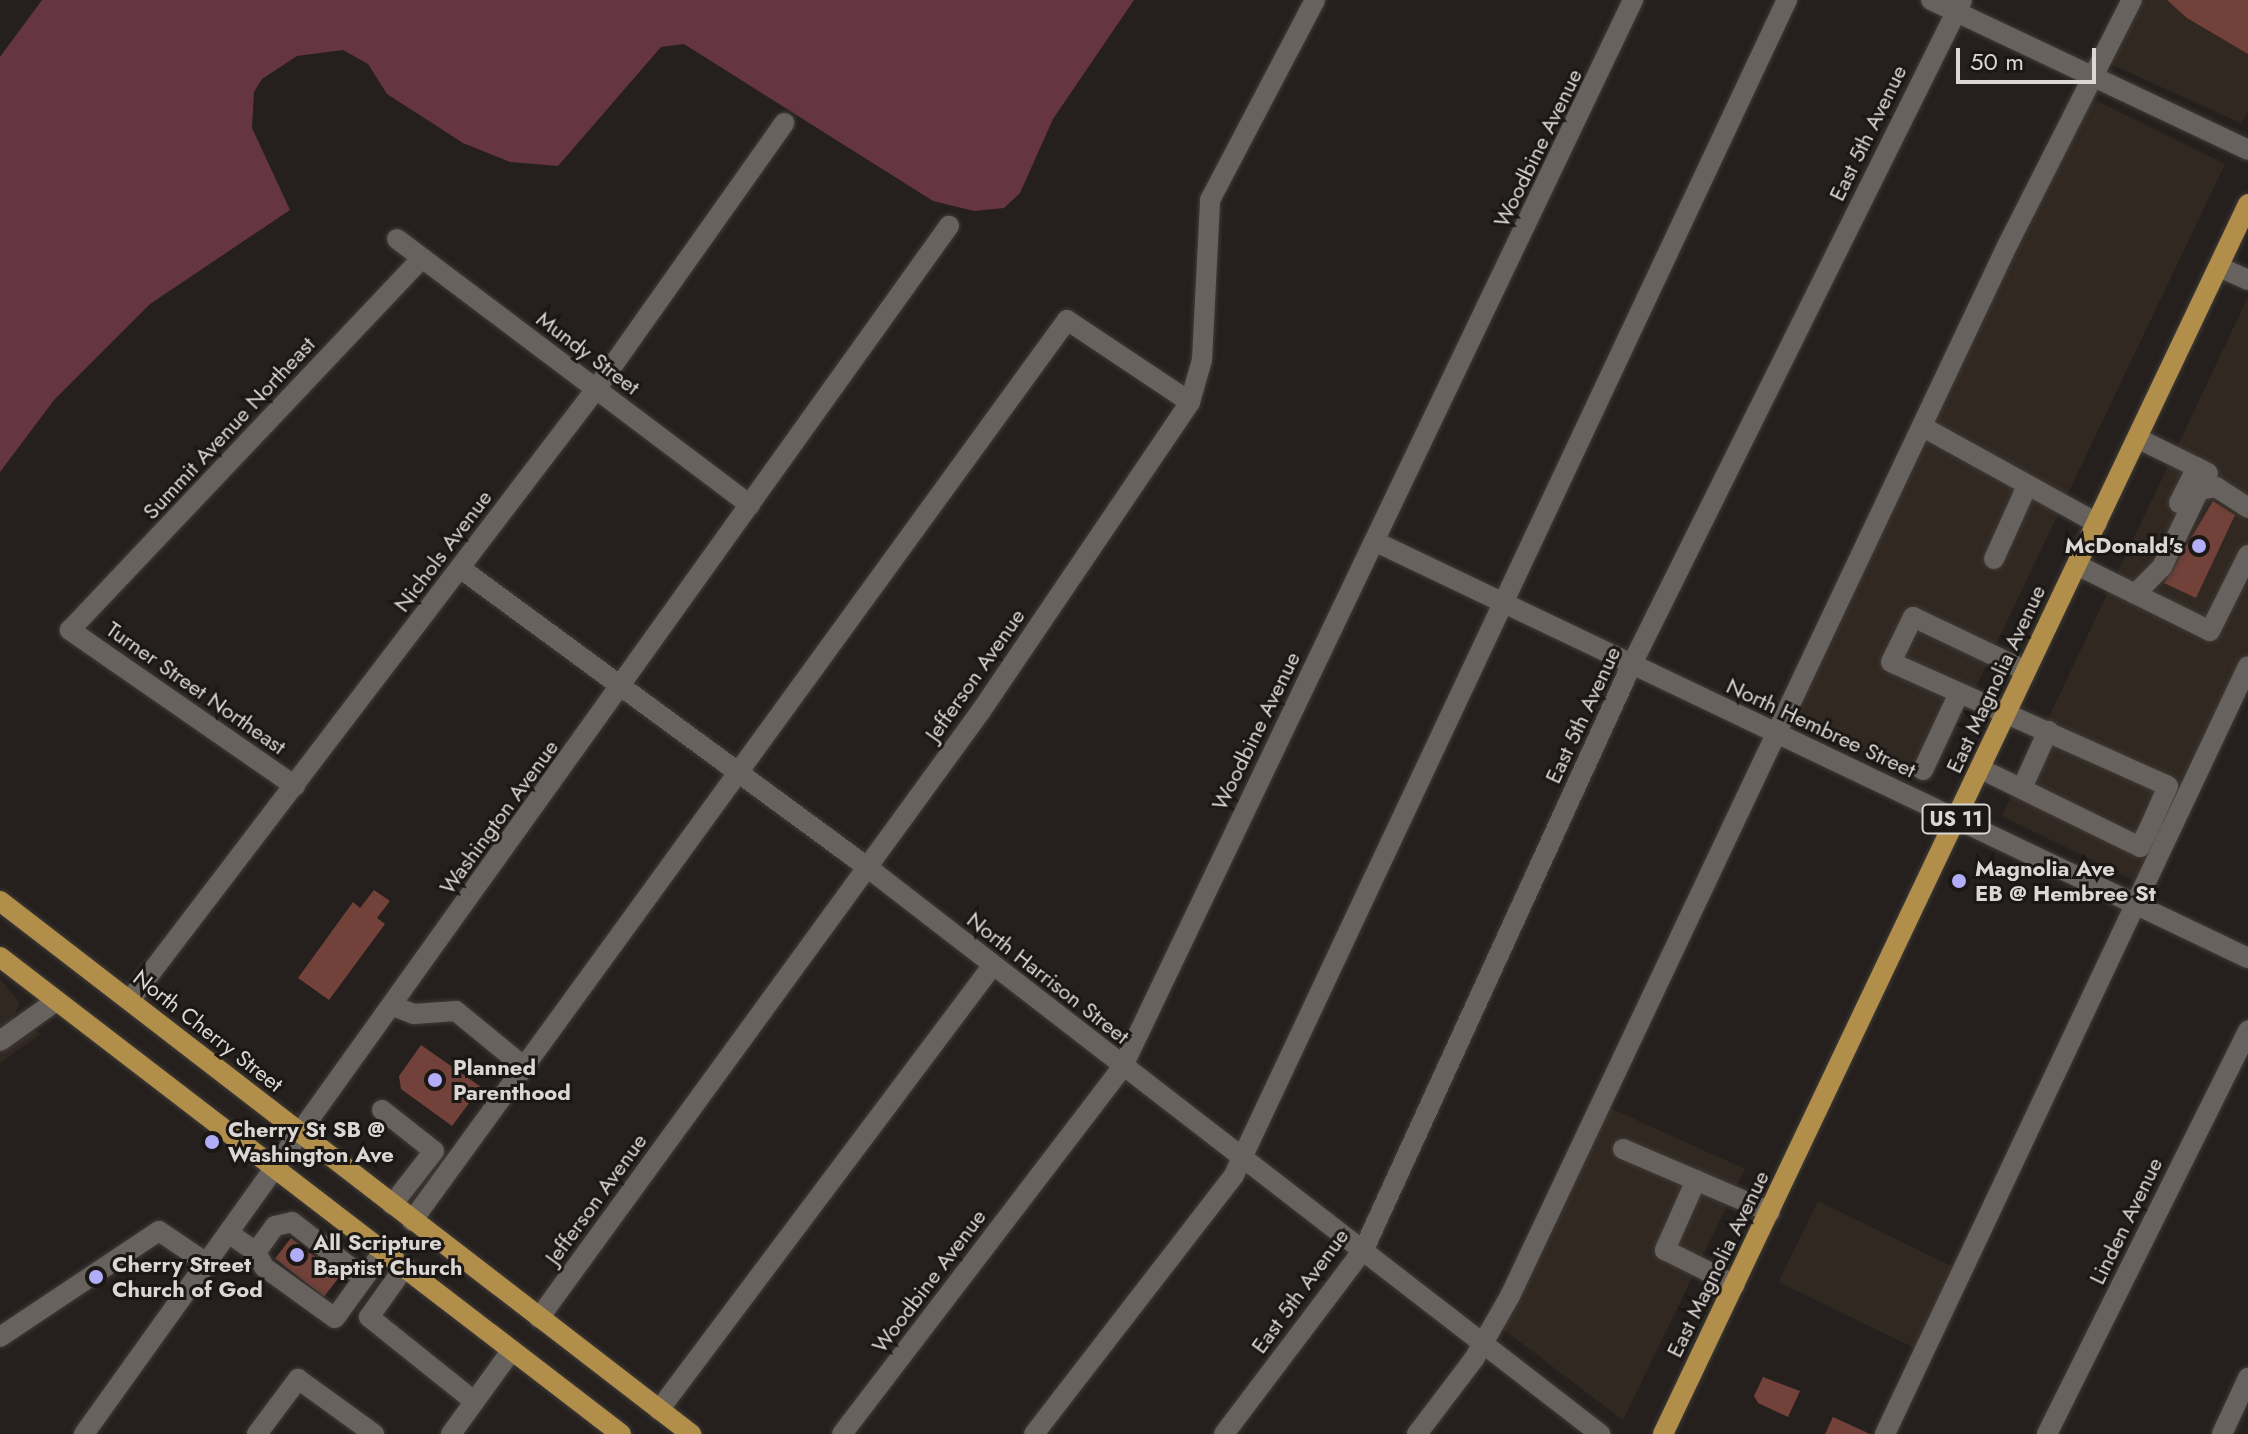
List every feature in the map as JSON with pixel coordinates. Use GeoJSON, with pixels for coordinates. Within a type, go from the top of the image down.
{"type":"FeatureCollection","features":[{"type":"Feature","properties":{"kind":"main road","name":"East Magnolia Avenue"},"geometry":{"type":"LineString","coordinates":[[1663,1434],[2248,204]]}},
{"type":"Feature","properties":{"kind":"main road","name":"North Cherry Street"},"geometry":{"type":"LineString","coordinates":[[0,901],[691,1434]]}},
{"type":"Feature","properties":{"kind":"main road"},"geometry":{"type":"LineString","coordinates":[[0,957],[621,1434]]}},
{"type":"Feature","properties":{"kind":"street","name":"Jefferson Avenue"},"geometry":{"type":"LineString","coordinates":[[539,1318],[867,867],[1190,402],[1202,360],[1210,200],[1315,0]]}},
{"type":"Feature","properties":{"kind":"street","name":"Woodbine Avenue"},"geometry":{"type":"LineString","coordinates":[[842,1434],[1123,1066],[1633,0]]}},
{"type":"Feature","properties":{"kind":"street"},"geometry":{"type":"LineString","coordinates":[[1034,1434],[1234,1175],[1240,1155],[1505,604],[1787,0]]}},
{"type":"Feature","properties":{"kind":"street"},"geometry":{"type":"LineString","coordinates":[[1931,0],[1958,6],[2090,77],[2248,150]]}},
{"type":"Feature","properties":{"kind":"street"},"geometry":{"type":"LineString","coordinates":[[1417,1434],[1483,1343],[1581,1152],[1775,733],[2090,77],[2132,0]]}},
{"type":"Feature","properties":{"kind":"street","name":"East 5th Avenue"},"geometry":{"type":"LineString","coordinates":[[1224,1434],[1364,1249],[1632,664],[1958,6]]}},
{"type":"Feature","properties":{"kind":"street","name":"Nichols Avenue"},"geometry":{"type":"LineString","coordinates":[[130,1000],[596,389],[784,123]]}},
{"type":"Feature","properties":{"kind":"street","name":"Washington Avenue"},"geometry":{"type":"LineString","coordinates":[[84,1434],[622,688],[949,226]]}},
{"type":"Feature","properties":{"kind":"street","name":"Mundy Street"},"geometry":{"type":"LineString","coordinates":[[397,239],[750,505]]}},
{"type":"Feature","properties":{"kind":"street","name":"Summit Avenue Northeast"},"geometry":{"type":"LineString","coordinates":[[70,630],[422,258]]}},
{"type":"Feature","properties":{"kind":"street"},"geometry":{"type":"LineString","coordinates":[[2219,267],[2248,280]]}},
{"type":"Feature","properties":{"kind":"street"},"geometry":{"type":"LineString","coordinates":[[412,1221],[1067,320],[1190,402]]}},
{"type":"Feature","properties":{"kind":"street"},"geometry":{"type":"LineString","coordinates":[[1923,427],[2097,523]]}},
{"type":"Feature","properties":{"kind":"street"},"geometry":{"type":"LineString","coordinates":[[2137,438],[2248,492]]}},
{"type":"Feature","properties":{"kind":"street"},"geometry":{"type":"LineString","coordinates":[[2135,594],[2197,467]]}},
{"type":"Feature","properties":{"kind":"street"},"geometry":{"type":"LineString","coordinates":[[1994,559],[2027,486]]}},
{"type":"Feature","properties":{"kind":"street"},"geometry":{"type":"LineString","coordinates":[[2135,594],[2162,567],[2199,490],[2216,487],[2248,508]]}},
{"type":"Feature","properties":{"kind":"street","name":"North Hembree Street"},"geometry":{"type":"LineString","coordinates":[[1374,541],[2248,958]]}},
{"type":"Feature","properties":{"kind":"street"},"geometry":{"type":"LineString","coordinates":[[2077,565],[2210,631],[2247,553]]}},
{"type":"Feature","properties":{"kind":"street","name":"North Harrison Street"},"geometry":{"type":"LineString","coordinates":[[460,568],[867,867],[1600,1434]]}},
{"type":"Feature","properties":{"kind":"street"},"geometry":{"type":"LineString","coordinates":[[1981,769],[2140,847],[2152,822],[2168,786],[1891,662],[1913,617],[2026,671]]}},
{"type":"Feature","properties":{"kind":"street","name":"Turner Street Northeast"},"geometry":{"type":"LineString","coordinates":[[70,630],[295,786]]}},
{"type":"Feature","properties":{"kind":"street"},"geometry":{"type":"LineString","coordinates":[[1885,1434],[2248,666]]}},
{"type":"Feature","properties":{"kind":"street"},"geometry":{"type":"LineString","coordinates":[[1923,770],[1959,693]]}},
{"type":"Feature","properties":{"kind":"street"},"geometry":{"type":"LineString","coordinates":[[2022,788],[2048,731]]}},
{"type":"Feature","properties":{"kind":"street"},"geometry":{"type":"LineString","coordinates":[[659,1410],[993,965]]}},
{"type":"Feature","properties":{"kind":"street"},"geometry":{"type":"LineString","coordinates":[[0,1041],[56,1001]]}},
{"type":"Feature","properties":{"kind":"street"},"geometry":{"type":"LineString","coordinates":[[393,1006],[414,1014],[456,1011],[523,1066]]}},
{"type":"Feature","properties":{"kind":"street","name":"Linden Avenue"},"geometry":{"type":"LineString","coordinates":[[2047,1434],[2248,1030]]}},
{"type":"Feature","properties":{"kind":"street"},"geometry":{"type":"LineString","coordinates":[[382,1110],[434,1151],[392,1205]]}},
{"type":"Feature","properties":{"kind":"street"},"geometry":{"type":"LineString","coordinates":[[1623,1149],[1770,1212]]}},
{"type":"Feature","properties":{"kind":"street"},"geometry":{"type":"LineString","coordinates":[[1696,1180],[1665,1250],[1735,1285]]}},
{"type":"Feature","properties":{"kind":"street"},"geometry":{"type":"LineString","coordinates":[[256,1252],[275,1226],[292,1222],[364,1278]]}},
{"type":"Feature","properties":{"kind":"street"},"geometry":{"type":"LineString","coordinates":[[0,1337],[159,1231],[208,1264]]}},
{"type":"Feature","properties":{"kind":"street"},"geometry":{"type":"LineString","coordinates":[[230,1234],[256,1252],[264,1267],[335,1318],[383,1252]]}},
{"type":"Feature","properties":{"kind":"street"},"geometry":{"type":"LineString","coordinates":[[404,1268],[369,1317],[474,1401]]}},
{"type":"Feature","properties":{"kind":"street"},"geometry":{"type":"LineString","coordinates":[[451,1434],[511,1351]]}},
{"type":"Feature","properties":{"kind":"street"},"geometry":{"type":"LineString","coordinates":[[2222,1434],[2248,1378]]}},
{"type":"Feature","properties":{"kind":"street"},"geometry":{"type":"LineString","coordinates":[[257,1434],[298,1379],[374,1434]]}},
{"type":"Feature","properties":{"kind":"shaded area"},"geometry":{"type":"Polygon","coordinates":[[[42,0],[1134,0],[1053,119],[1020,193],[1004,208],[974,211],[933,201],[684,44],[661,47],[558,166],[510,162],[463,143],[387,94],[368,64],[343,50],[297,56],[262,79],[254,92],[252,128],[290,210],[150,304],[54,400],[0,472],[0,57],[42,0]]]}},
{"type":"Feature","properties":{"kind":"shaded area"},"geometry":{"type":"Polygon","coordinates":[[[2132,0],[2248,0],[2248,112],[2241,123],[2099,59],[2132,0]]]}},
{"type":"Feature","properties":{"kind":"shaded area"},"geometry":{"type":"Polygon","coordinates":[[[2081,93],[2225,164],[1931,781],[1924,781],[1782,718],[2081,93]]]}},
{"type":"Feature","properties":{"kind":"shaded area"},"geometry":{"type":"Polygon","coordinates":[[[2248,297],[2248,666],[2143,885],[2002,816],[2248,297]]]}},
{"type":"Feature","properties":{"kind":"shaded area"},"geometry":{"type":"Polygon","coordinates":[[[0,979],[20,1003],[14,1016],[41,1034],[0,1063],[0,979]]]}},
{"type":"Feature","properties":{"kind":"shaded area"},"geometry":{"type":"Polygon","coordinates":[[[1599,1103],[1745,1169],[1623,1420],[1495,1323],[1599,1103]]]}},
{"type":"Feature","properties":{"kind":"shaded area"},"geometry":{"type":"Polygon","coordinates":[[[1818,1201],[1961,1271],[1921,1352],[1779,1282],[1818,1201]]]}},
{"type":"Feature","properties":{"kind":"building"},"geometry":{"type":"Polygon","coordinates":[[[2167,0],[2248,0],[2248,54],[2187,18],[2167,0]]]}},
{"type":"Feature","properties":{"kind":"building","name":"McDonald's"},"geometry":{"type":"Polygon","coordinates":[[[2213,501],[2235,515],[2196,598],[2164,583],[2213,501]]]}},
{"type":"Feature","properties":{"kind":"building"},"geometry":{"type":"Polygon","coordinates":[[[374,890],[390,901],[377,918],[385,924],[329,1000],[298,978],[353,902],[360,908],[374,890]]]}},
{"type":"Feature","properties":{"kind":"building","name":"Planned Parenthood"},"geometry":{"type":"Polygon","coordinates":[[[421,1045],[481,1087],[452,1126],[401,1089],[399,1076],[421,1045]]]}},
{"type":"Feature","properties":{"kind":"building"},"geometry":{"type":"Polygon","coordinates":[[[291,1238],[340,1276],[324,1297],[275,1258],[291,1238]]]}},
{"type":"Feature","properties":{"kind":"building"},"geometry":{"type":"Polygon","coordinates":[[[1763,1377],[1800,1391],[1788,1417],[1758,1403],[1754,1396],[1763,1377]]]}},
{"type":"Feature","properties":{"kind":"building"},"geometry":{"type":"Polygon","coordinates":[[[1833,1417],[1870,1434],[1825,1434],[1833,1417]]]}},
{"type":"Feature","properties":{"kind":"place","name":"McDonald's"},"geometry":{"type":"Point","coordinates":[2199,546]}},
{"type":"Feature","properties":{"kind":"place","name":"Magnolia Ave EB @ Hembree St"},"geometry":{"type":"Point","coordinates":[1959,881]}},
{"type":"Feature","properties":{"kind":"place","name":"Planned Parenthood"},"geometry":{"type":"Point","coordinates":[435,1080]}},
{"type":"Feature","properties":{"kind":"place","name":"Cherry St SB @ Washington Ave"},"geometry":{"type":"Point","coordinates":[212,1142]}},
{"type":"Feature","properties":{"kind":"place","name":"All Scripture Baptist Church"},"geometry":{"type":"Point","coordinates":[297,1255]}},
{"type":"Feature","properties":{"kind":"place","name":"Cherry Street Church of God"},"geometry":{"type":"Point","coordinates":[96,1277]}}]}
